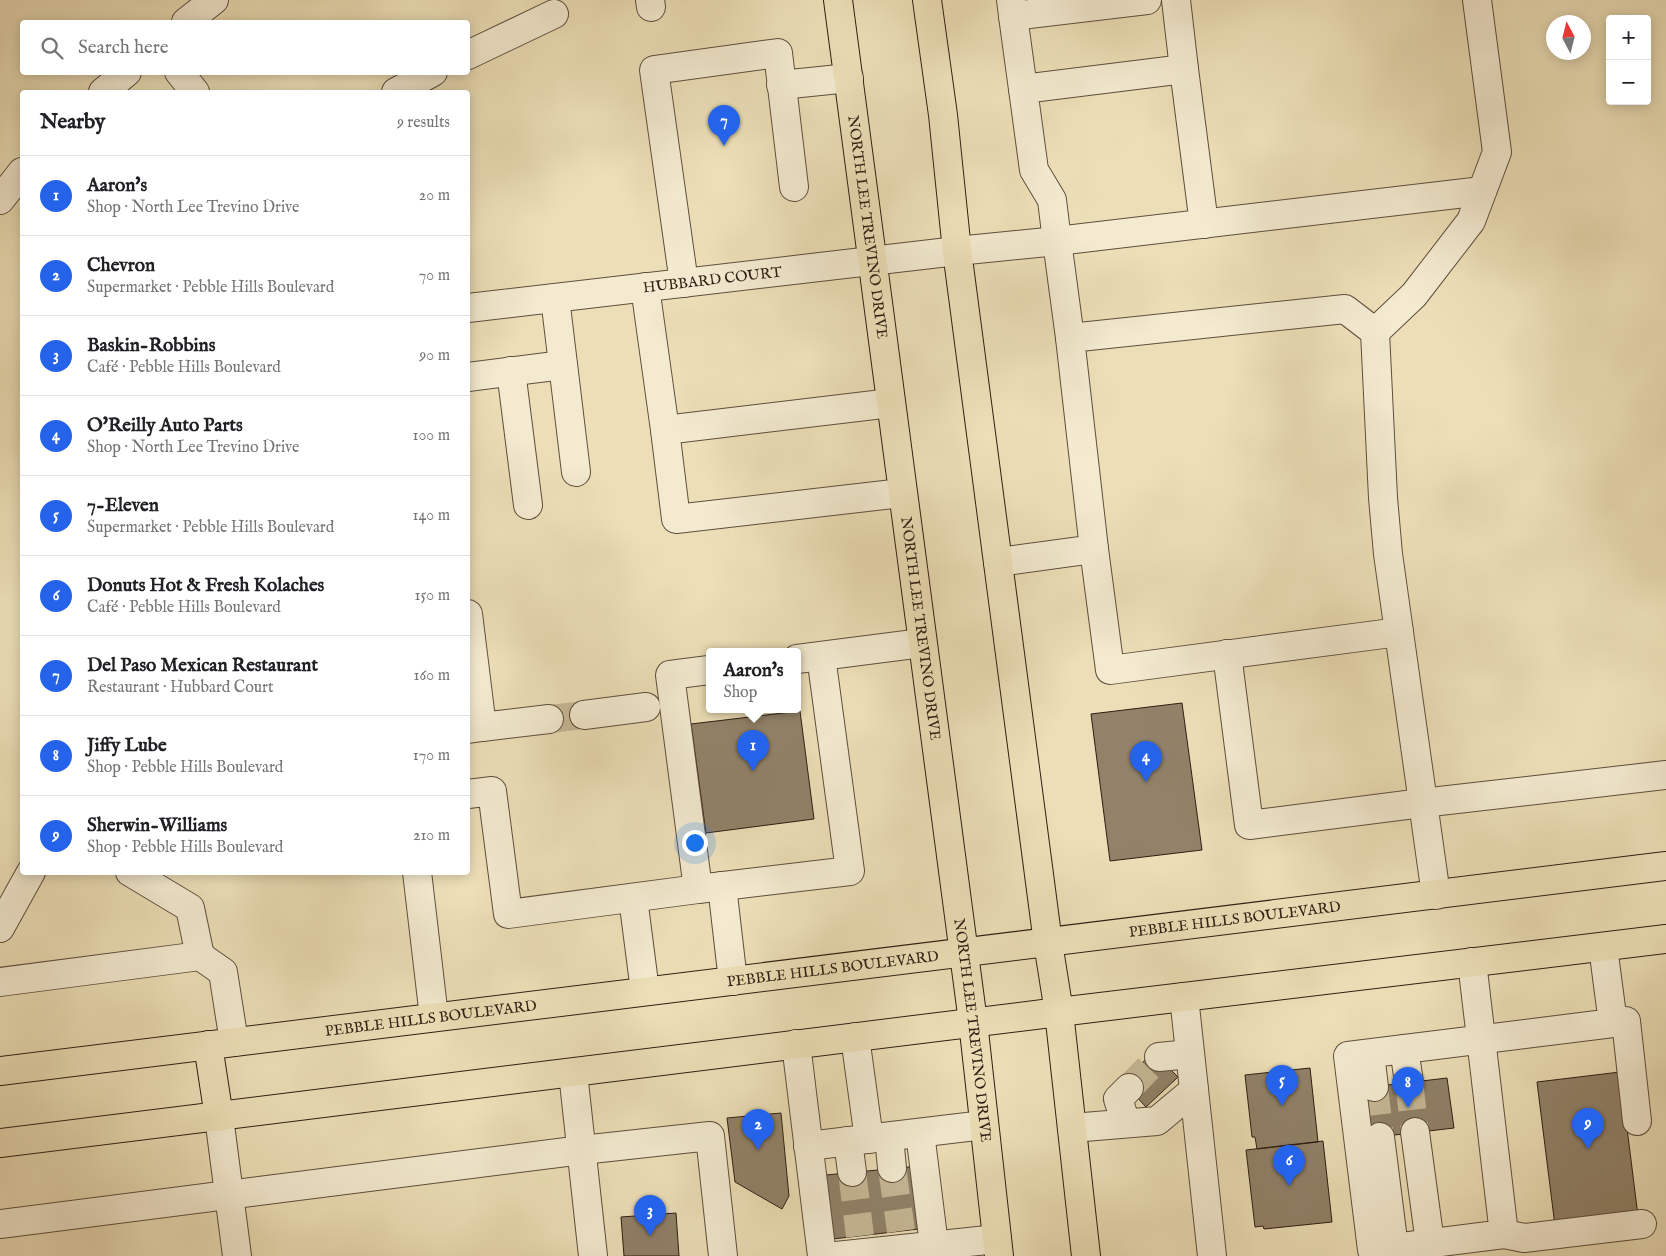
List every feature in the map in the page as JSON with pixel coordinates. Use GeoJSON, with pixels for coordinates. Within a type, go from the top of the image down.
{"type":"FeatureCollection","features":[{"type":"Feature","properties":{"kind":"main road","name":"NORTH LEE TREVINO DRIVE"},"geometry":{"type":"LineString","coordinates":[[838,0],[973,1022],[998,1247]]}},
{"type":"Feature","properties":{"kind":"main road"},"geometry":{"type":"LineString","coordinates":[[927,0],[957,251],[1058,1012],[1086,1256]]}},
{"type":"Feature","properties":{"kind":"main road","name":"PEBBLE HILLS BOULEVARD"},"geometry":{"type":"LineString","coordinates":[[0,1071],[1666,866]]}},
{"type":"Feature","properties":{"kind":"main road"},"geometry":{"type":"LineString","coordinates":[[0,1143],[573,1073],[855,1036],[1666,939]]}},
{"type":"Feature","properties":{"kind":"main road"},"geometry":{"type":"LineString","coordinates":[[218,1117],[221,1044]]}},
{"type":"Feature","properties":{"kind":"street"},"geometry":{"type":"LineString","coordinates":[[189,20],[214,0]]}},
{"type":"Feature","properties":{"kind":"street"},"geometry":{"type":"LineString","coordinates":[[1147,0],[1012,8],[1034,170],[1052,200],[1110,670],[1399,632]]}},
{"type":"Feature","properties":{"kind":"street"},"geometry":{"type":"LineString","coordinates":[[1176,0],[1204,224]]}},
{"type":"Feature","properties":{"kind":"street"},"geometry":{"type":"LineString","coordinates":[[1375,332],[1414,295],[1471,221],[1497,152],[1476,0]]}},
{"type":"Feature","properties":{"kind":"street"},"geometry":{"type":"LineString","coordinates":[[470,54],[554,14]]}},
{"type":"Feature","properties":{"kind":"street"},"geometry":{"type":"LineString","coordinates":[[684,283],[654,70],[778,53],[794,187]]}},
{"type":"Feature","properties":{"kind":"street"},"geometry":{"type":"LineString","coordinates":[[1023,89],[1184,69]]}},
{"type":"Feature","properties":{"kind":"street"},"geometry":{"type":"LineString","coordinates":[[106,90],[123,75]]}},
{"type":"Feature","properties":{"kind":"street"},"geometry":{"type":"LineString","coordinates":[[181,75],[193,90]]}},
{"type":"Feature","properties":{"kind":"street"},"geometry":{"type":"LineString","coordinates":[[400,90],[427,75]]}},
{"type":"Feature","properties":{"kind":"street"},"geometry":{"type":"LineString","coordinates":[[781,85],[848,78]]}},
{"type":"Feature","properties":{"kind":"street"},"geometry":{"type":"LineString","coordinates":[[0,200],[20,175]]}},
{"type":"Feature","properties":{"kind":"street","name":"HUBBARD COURT"},"geometry":{"type":"LineString","coordinates":[[470,308],[1482,191]]}},
{"type":"Feature","properties":{"kind":"street"},"geometry":{"type":"LineString","coordinates":[[645,287],[676,519],[902,492]]}},
{"type":"Feature","properties":{"kind":"street"},"geometry":{"type":"LineString","coordinates":[[555,298],[576,472]]}},
{"type":"Feature","properties":{"kind":"street"},"geometry":{"type":"LineString","coordinates":[[1070,338],[1345,308],[1375,332],[1383,498],[1388,554],[1436,895]]}},
{"type":"Feature","properties":{"kind":"street"},"geometry":{"type":"LineString","coordinates":[[470,377],[563,365]]}},
{"type":"Feature","properties":{"kind":"street"},"geometry":{"type":"LineString","coordinates":[[511,371],[528,505]]}},
{"type":"Feature","properties":{"kind":"street"},"geometry":{"type":"LineString","coordinates":[[665,430],[890,403]]}},
{"type":"Feature","properties":{"kind":"street"},"geometry":{"type":"LineString","coordinates":[[998,562],[1094,549]]}},
{"type":"Feature","properties":{"kind":"street"},"geometry":{"type":"LineString","coordinates":[[470,794],[492,791],[508,914],[850,871],[809,657],[922,643]]}},
{"type":"Feature","properties":{"kind":"street"},"geometry":{"type":"LineString","coordinates":[[470,647],[475,728],[549,719]]}},
{"type":"Feature","properties":{"kind":"street"},"geometry":{"type":"LineString","coordinates":[[1227,654],[1250,824],[1666,775]]}},
{"type":"Feature","properties":{"kind":"street"},"geometry":{"type":"LineString","coordinates":[[706,670],[670,675],[710,888],[733,981]]}},
{"type":"Feature","properties":{"kind":"street"},"geometry":{"type":"LineString","coordinates":[[584,715],[646,707]]}},
{"type":"Feature","properties":{"kind":"street"},"geometry":{"type":"LineString","coordinates":[[0,928],[29,875]]}},
{"type":"Feature","properties":{"kind":"street"},"geometry":{"type":"LineString","coordinates":[[135,875],[190,908],[200,956]]}},
{"type":"Feature","properties":{"kind":"street"},"geometry":{"type":"LineString","coordinates":[[417,875],[434,1017]]}},
{"type":"Feature","properties":{"kind":"street"},"geometry":{"type":"LineString","coordinates":[[633,898],[645,992]]}},
{"type":"Feature","properties":{"kind":"street"},"geometry":{"type":"LineString","coordinates":[[1603,947],[1612,1023]]}},
{"type":"Feature","properties":{"kind":"street"},"geometry":{"type":"LineString","coordinates":[[0,982],[200,956],[223,972],[221,1044]]}},
{"type":"Feature","properties":{"kind":"street"},"geometry":{"type":"LineString","coordinates":[[1472,962],[1504,1234]]}},
{"type":"Feature","properties":{"kind":"street"},"geometry":{"type":"LineString","coordinates":[[1184,997],[1212,1256]]}},
{"type":"Feature","properties":{"kind":"street"},"geometry":{"type":"LineString","coordinates":[[1378,1053],[1626,1021],[1637,1121]]}},
{"type":"Feature","properties":{"kind":"street"},"geometry":{"type":"LineString","coordinates":[[855,1036],[869,1139],[892,1168]]}},
{"type":"Feature","properties":{"kind":"street"},"geometry":{"type":"LineString","coordinates":[[796,1044],[822,1256]]}},
{"type":"Feature","properties":{"kind":"street"},"geometry":{"type":"LineString","coordinates":[[1378,1053],[1392,1084]]}},
{"type":"Feature","properties":{"kind":"street"},"geometry":{"type":"LineString","coordinates":[[1378,1053],[1372,1250],[1504,1234],[1524,1238],[1642,1224]]}},
{"type":"Feature","properties":{"kind":"street"},"geometry":{"type":"LineString","coordinates":[[1159,1057],[1190,1054]]}},
{"type":"Feature","properties":{"kind":"street"},"geometry":{"type":"LineString","coordinates":[[573,1073],[593,1256]]}},
{"type":"Feature","properties":{"kind":"street"},"geometry":{"type":"LineString","coordinates":[[1126,1124],[1118,1098],[1129,1088]]}},
{"type":"Feature","properties":{"kind":"street"},"geometry":{"type":"LineString","coordinates":[[1072,1128],[1157,1121],[1194,1090]]}},
{"type":"Feature","properties":{"kind":"street"},"geometry":{"type":"LineString","coordinates":[[218,1117],[238,1256]]}},
{"type":"Feature","properties":{"kind":"street"},"geometry":{"type":"LineString","coordinates":[[808,1146],[984,1125]]}},
{"type":"Feature","properties":{"kind":"street"},"geometry":{"type":"LineString","coordinates":[[920,1133],[934,1251]]}},
{"type":"Feature","properties":{"kind":"street"},"geometry":{"type":"LineString","coordinates":[[1412,1246],[1398,1134],[1412,1246]]}},
{"type":"Feature","properties":{"kind":"street"},"geometry":{"type":"LineString","coordinates":[[0,1224],[582,1150],[710,1136],[723,1256]]}},
{"type":"Feature","properties":{"kind":"street"},"geometry":{"type":"LineString","coordinates":[[852,1172],[869,1139]]}},
{"type":"Feature","properties":{"kind":"street"},"geometry":{"type":"LineString","coordinates":[[853,1248],[902,1240],[934,1251],[998,1247]]}},
{"type":"Feature","properties":{"kind":"building"},"geometry":{"type":"Polygon","coordinates":[[[1182,703],[1202,850],[1110,861],[1091,714],[1182,703]]]}},
{"type":"Feature","properties":{"kind":"building"},"geometry":{"type":"Polygon","coordinates":[[[783,713],[800,713],[814,819],[706,833],[691,724],[783,713]]]}},
{"type":"Feature","properties":{"kind":"building"},"geometry":{"type":"Polygon","coordinates":[[[1153,1052],[1178,1077],[1146,1107],[1123,1082],[1153,1052]]]}},
{"type":"Feature","properties":{"kind":"building"},"geometry":{"type":"Polygon","coordinates":[[[1310,1068],[1318,1142],[1257,1149],[1255,1137],[1252,1137],[1245,1075],[1310,1068]]]}},
{"type":"Feature","properties":{"kind":"building"},"geometry":{"type":"Polygon","coordinates":[[[1620,1072],[1638,1216],[1555,1226],[1537,1082],[1620,1072]]]}},
{"type":"Feature","properties":{"kind":"building"},"geometry":{"type":"Polygon","coordinates":[[[1447,1078],[1454,1128],[1369,1138],[1363,1088],[1447,1078]]]}},
{"type":"Feature","properties":{"kind":"building"},"geometry":{"type":"Polygon","coordinates":[[[781,1113],[789,1196],[782,1209],[735,1182],[727,1118],[781,1113]]]}},
{"type":"Feature","properties":{"kind":"building"},"geometry":{"type":"Polygon","coordinates":[[[1323,1141],[1332,1222],[1264,1229],[1263,1226],[1255,1227],[1246,1150],[1323,1141]]]}},
{"type":"Feature","properties":{"kind":"building"},"geometry":{"type":"Polygon","coordinates":[[[919,1166],[927,1228],[833,1239],[826,1175],[919,1166]]]}},
{"type":"Feature","properties":{"kind":"building"},"geometry":{"type":"Polygon","coordinates":[[[676,1213],[679,1256],[624,1256],[621,1217],[676,1213]]]}},
{"type":"Feature","properties":{"kind":"tunnel"},"geometry":{"type":"LineString","coordinates":[[549,719],[584,715]]}},
{"type":"Feature","properties":{"kind":"tunnel"},"geometry":{"type":"LineString","coordinates":[[1129,1088],[1159,1057]]}},
{"type":"Feature","properties":{"kind":"tunnel"},"geometry":{"type":"LineString","coordinates":[[1409,1082],[1415,1132]]}},
{"type":"Feature","properties":{"kind":"tunnel"},"geometry":{"type":"LineString","coordinates":[[1374,1087],[1380,1137]]}},
{"type":"Feature","properties":{"kind":"tunnel"},"geometry":{"type":"LineString","coordinates":[[892,1168],[901,1231]]}},
{"type":"Feature","properties":{"kind":"tunnel"},"geometry":{"type":"LineString","coordinates":[[852,1172],[860,1236]]}},
{"type":"Feature","properties":{"kind":"place","name":"Del Paso Mexican Restaurant"},"geometry":{"type":"Point","coordinates":[724,146]}},
{"type":"Feature","properties":{"kind":"place","name":"Aaron's"},"geometry":{"type":"Point","coordinates":[753,771]}},
{"type":"Feature","properties":{"kind":"place","name":"O'Reilly Auto Parts"},"geometry":{"type":"Point","coordinates":[1146,782]}},
{"type":"Feature","properties":{"kind":"place","name":"7-Eleven"},"geometry":{"type":"Point","coordinates":[1282,1106]}},
{"type":"Feature","properties":{"kind":"place","name":"Jiffy Lube"},"geometry":{"type":"Point","coordinates":[1408,1108]}},
{"type":"Feature","properties":{"kind":"place","name":"Sherwin-Williams"},"geometry":{"type":"Point","coordinates":[1588,1149]}},
{"type":"Feature","properties":{"kind":"place","name":"Chevron"},"geometry":{"type":"Point","coordinates":[758,1150]}},
{"type":"Feature","properties":{"kind":"place","name":"Donuts Hot & Fresh Kolaches"},"geometry":{"type":"Point","coordinates":[1289,1186]}},
{"type":"Feature","properties":{"kind":"place","name":"Baskin-Robbins"},"geometry":{"type":"Point","coordinates":[650,1236]}}]}
